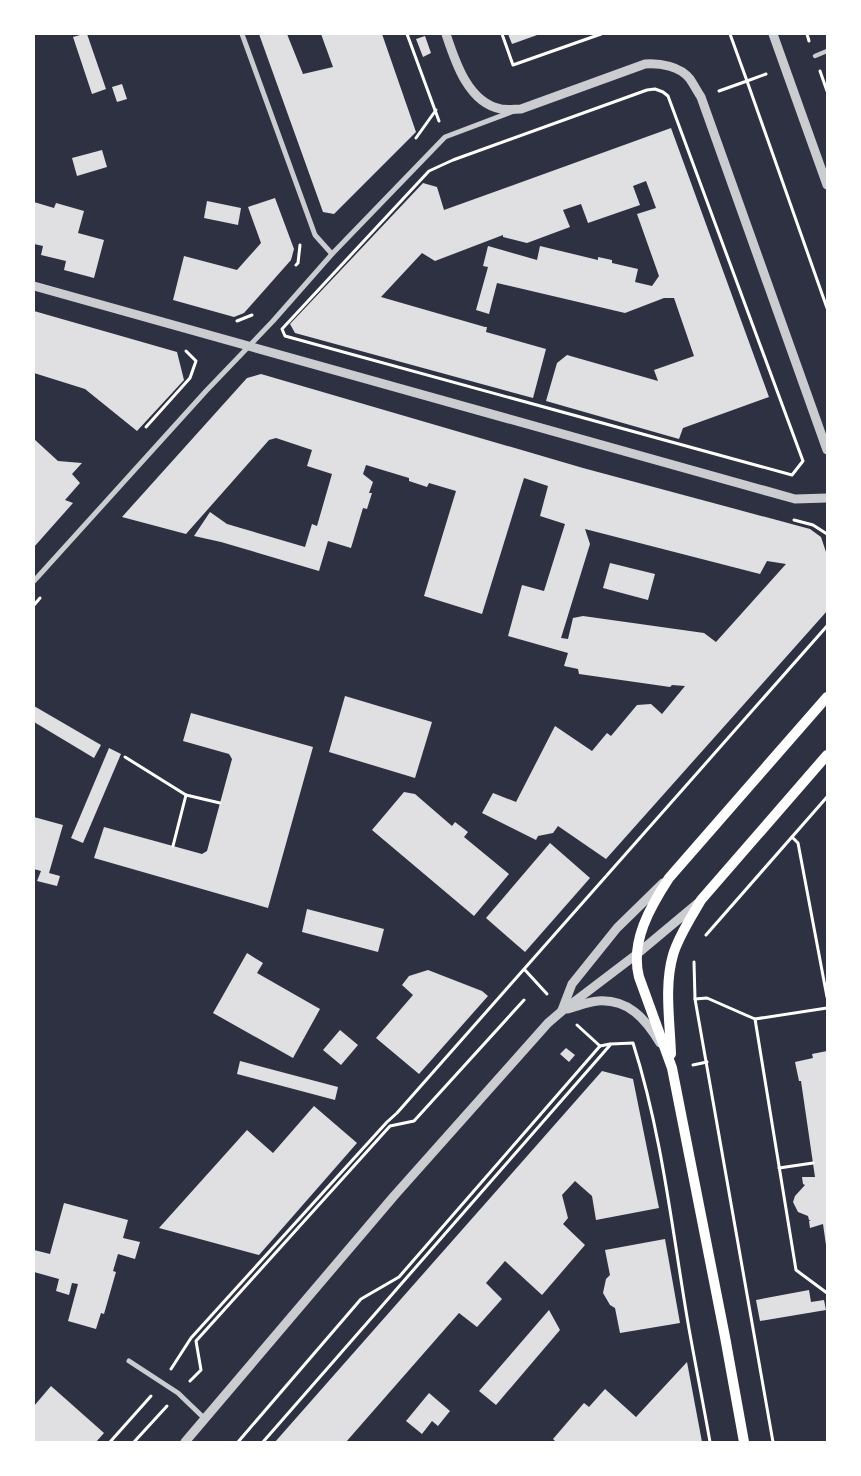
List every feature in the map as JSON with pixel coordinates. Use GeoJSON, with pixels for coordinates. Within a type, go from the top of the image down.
{"type":"FeatureCollection","features":[{"type":"Feature","properties":{"kind":"main road"},"geometry":{"type":"LineString","coordinates":[[671,1062],[636,965],[644,923],[654,900],[669,878],[827,697]]}},
{"type":"Feature","properties":{"kind":"main road"},"geometry":{"type":"LineString","coordinates":[[744,1442],[722,1319],[671,1062],[668,977],[674,953],[702,900],[827,755]]}},
{"type":"Feature","properties":{"kind":"street"},"geometry":{"type":"LineString","coordinates":[[242,34],[315,235],[332,254]]}},
{"type":"Feature","properties":{"kind":"street"},"geometry":{"type":"LineString","coordinates":[[446,34],[458,68],[467,83],[481,99],[500,108],[521,109]]}},
{"type":"Feature","properties":{"kind":"street"},"geometry":{"type":"LineString","coordinates":[[773,34],[827,185]]}},
{"type":"Feature","properties":{"kind":"street"},"geometry":{"type":"LineString","coordinates":[[815,56],[827,51]]}},
{"type":"Feature","properties":{"kind":"street"},"geometry":{"type":"LineString","coordinates":[[34,581],[332,254],[445,137],[645,64],[660,63],[679,71],[689,78],[701,97],[827,450]]}},
{"type":"Feature","properties":{"kind":"street"},"geometry":{"type":"LineString","coordinates":[[34,286],[795,499],[827,498]]}},
{"type":"Feature","properties":{"kind":"street"},"geometry":{"type":"LineString","coordinates":[[562,1011],[572,984],[618,928],[669,878]]}},
{"type":"Feature","properties":{"kind":"street"},"geometry":{"type":"LineString","coordinates":[[184,1442],[394,1196],[548,1023],[637,954],[702,900]]}},
{"type":"Feature","properties":{"kind":"street"},"geometry":{"type":"LineString","coordinates":[[562,1011],[596,1001],[610,1001],[627,1005],[650,1026],[671,1062]]}},
{"type":"Feature","properties":{"kind":"street"},"geometry":{"type":"LineString","coordinates":[[129,1361],[178,1393],[205,1419]]}},
{"type":"Feature","properties":{"kind":"path"},"geometry":{"type":"LineString","coordinates":[[408,34],[436,110],[416,139]]}},
{"type":"Feature","properties":{"kind":"path"},"geometry":{"type":"LineString","coordinates":[[502,34],[513,65],[601,34]]}},
{"type":"Feature","properties":{"kind":"path"},"geometry":{"type":"LineString","coordinates":[[730,34],[827,308]]}},
{"type":"Feature","properties":{"kind":"path"},"geometry":{"type":"LineString","coordinates":[[716,92],[774,71]]}},
{"type":"Feature","properties":{"kind":"path"},"geometry":{"type":"LineString","coordinates":[[647,90],[663,92],[668,96],[803,460],[792,475],[285,336],[282,329],[429,172],[453,160],[647,90]]}},
{"type":"Feature","properties":{"kind":"path"},"geometry":{"type":"LineString","coordinates":[[292,269],[298,263],[300,246],[297,236]]}},
{"type":"Feature","properties":{"kind":"path"},"geometry":{"type":"LineString","coordinates":[[234,322],[250,316],[254,312]]}},
{"type":"Feature","properties":{"kind":"path"},"geometry":{"type":"LineString","coordinates":[[144,429],[190,378],[196,362],[186,351],[177,348]]}},
{"type":"Feature","properties":{"kind":"path"},"geometry":{"type":"LineString","coordinates":[[787,518],[813,525],[827,534]]}},
{"type":"Feature","properties":{"kind":"path"},"geometry":{"type":"LineString","coordinates":[[34,605],[46,592]]}},
{"type":"Feature","properties":{"kind":"path"},"geometry":{"type":"LineString","coordinates":[[110,1442],[163,1382],[191,1338],[397,1113],[827,626]]}},
{"type":"Feature","properties":{"kind":"path"},"geometry":{"type":"LineString","coordinates":[[125,757],[186,795],[220,803]]}},
{"type":"Feature","properties":{"kind":"path"},"geometry":{"type":"LineString","coordinates":[[173,846],[186,795]]}},
{"type":"Feature","properties":{"kind":"path"},"geometry":{"type":"LineString","coordinates":[[705,937],[827,797]]}},
{"type":"Feature","properties":{"kind":"path"},"geometry":{"type":"LineString","coordinates":[[792,837],[798,843],[827,997]]}},
{"type":"Feature","properties":{"kind":"path"},"geometry":{"type":"LineString","coordinates":[[694,956],[695,999],[773,1442]]}},
{"type":"Feature","properties":{"kind":"path"},"geometry":{"type":"LineString","coordinates":[[695,999],[707,998],[755,1019],[827,1008]]}},
{"type":"Feature","properties":{"kind":"path"},"geometry":{"type":"LineString","coordinates":[[134,1442],[200,1370],[196,1341],[390,1126],[414,1121],[524,1000]]}},
{"type":"Feature","properties":{"kind":"path"},"geometry":{"type":"LineString","coordinates":[[755,1019],[796,1270],[827,1293]]}},
{"type":"Feature","properties":{"kind":"path"},"geometry":{"type":"LineString","coordinates":[[263,1442],[611,1044],[633,1043],[643,1074],[671,1215],[688,1324],[710,1442]]}},
{"type":"Feature","properties":{"kind":"path"},"geometry":{"type":"LineString","coordinates":[[238,1442],[361,1299],[399,1277],[600,1046]]}},
{"type":"Feature","properties":{"kind":"path"},"geometry":{"type":"LineString","coordinates":[[779,1168],[813,1163]]}},
{"type":"Feature","properties":{"kind":"building"},"geometry":{"type":"Polygon","coordinates":[[[87,34],[106,89],[92,94],[73,37],[87,34]]]}},
{"type":"Feature","properties":{"kind":"building"},"geometry":{"type":"Polygon","coordinates":[[[259,34],[287,34],[303,74],[333,67],[321,34],[382,34],[416,132],[334,214],[323,212],[259,34]]]}},
{"type":"Feature","properties":{"kind":"building"},"geometry":{"type":"Polygon","coordinates":[[[508,34],[540,34],[512,44],[508,34]]]}},
{"type":"Feature","properties":{"kind":"building"},"geometry":{"type":"Polygon","coordinates":[[[425,36],[431,53],[423,57],[416,39],[425,36]]]}},
{"type":"Feature","properties":{"kind":"building"},"geometry":{"type":"Polygon","coordinates":[[[122,84],[127,99],[117,102],[112,87],[122,84]]]}},
{"type":"Feature","properties":{"kind":"building"},"geometry":{"type":"Polygon","coordinates":[[[671,128],[769,397],[683,428],[679,439],[546,401],[557,363],[567,355],[658,381],[654,370],[694,356],[674,298],[664,298],[625,313],[497,283],[489,314],[476,310],[488,267],[483,266],[488,246],[537,260],[540,246],[598,260],[598,257],[612,260],[612,263],[638,269],[635,282],[652,286],[659,276],[637,214],[656,208],[646,181],[633,186],[640,205],[588,223],[581,204],[563,210],[570,227],[527,243],[503,237],[503,235],[435,261],[422,253],[381,297],[487,327],[486,332],[546,349],[533,398],[295,333],[290,324],[423,183],[437,187],[444,210],[671,128]]]}},
{"type":"Feature","properties":{"kind":"building"},"geometry":{"type":"Polygon","coordinates":[[[102,150],[107,167],[77,176],[72,158],[102,150]]]}},
{"type":"Feature","properties":{"kind":"building"},"geometry":{"type":"Polygon","coordinates":[[[275,198],[294,249],[291,260],[244,313],[234,317],[173,300],[184,256],[237,270],[261,243],[248,207],[275,198]]]}},
{"type":"Feature","properties":{"kind":"building"},"geometry":{"type":"Polygon","coordinates":[[[207,201],[241,208],[238,225],[204,218],[207,201]]]}},
{"type":"Feature","properties":{"kind":"building"},"geometry":{"type":"Polygon","coordinates":[[[34,202],[54,208],[56,203],[84,211],[78,233],[104,240],[94,278],[64,270],[66,261],[41,255],[43,246],[34,244],[34,202]]]}},
{"type":"Feature","properties":{"kind":"building"},"geometry":{"type":"Polygon","coordinates":[[[34,311],[177,352],[184,380],[137,431],[85,389],[34,373],[34,311]]]}},
{"type":"Feature","properties":{"kind":"building"},"geometry":{"type":"Polygon","coordinates":[[[261,374],[583,468],[810,529],[821,537],[827,555],[827,611],[606,859],[558,826],[553,833],[538,836],[536,840],[482,813],[493,793],[516,802],[555,726],[592,751],[607,733],[611,736],[637,705],[651,704],[662,714],[685,686],[672,685],[670,687],[579,674],[578,669],[564,666],[568,653],[508,636],[522,585],[544,591],[565,524],[540,516],[548,486],[524,478],[482,614],[424,596],[456,491],[429,483],[427,487],[409,481],[409,478],[366,465],[363,474],[373,482],[369,493],[372,493],[367,509],[363,508],[351,548],[328,541],[319,571],[221,542],[194,536],[210,512],[227,524],[305,547],[312,524],[317,526],[332,474],[307,466],[312,450],[276,438],[269,440],[186,534],[122,517],[247,378],[261,374]],[[585,529],[590,544],[561,638],[568,639],[573,618],[583,616],[704,633],[716,642],[786,564],[767,561],[760,574],[585,529]]]}},
{"type":"Feature","properties":{"kind":"building"},"geometry":{"type":"Polygon","coordinates":[[[34,439],[58,461],[82,463],[72,474],[80,483],[65,500],[73,503],[34,547],[35,452],[34,439]]]}},
{"type":"Feature","properties":{"kind":"building"},"geometry":{"type":"Polygon","coordinates":[[[610,563],[655,574],[648,600],[603,588],[610,563]]]}},
{"type":"Feature","properties":{"kind":"building"},"geometry":{"type":"Polygon","coordinates":[[[345,696],[432,722],[415,778],[329,752],[345,696]]]}},
{"type":"Feature","properties":{"kind":"building"},"geometry":{"type":"Polygon","coordinates":[[[34,706],[101,745],[94,758],[34,722],[34,706]]]}},
{"type":"Feature","properties":{"kind":"building"},"geometry":{"type":"Polygon","coordinates":[[[191,713],[313,747],[268,908],[94,858],[104,827],[202,854],[207,851],[232,759],[229,754],[183,741],[191,713]]]}},
{"type":"Feature","properties":{"kind":"building"},"geometry":{"type":"Polygon","coordinates":[[[109,748],[121,754],[83,843],[71,838],[109,748]]]}},
{"type":"Feature","properties":{"kind":"building"},"geometry":{"type":"Polygon","coordinates":[[[404,792],[415,794],[452,826],[455,822],[468,832],[464,837],[509,874],[474,916],[372,830],[404,792]]]}},
{"type":"Feature","properties":{"kind":"building"},"geometry":{"type":"Polygon","coordinates":[[[34,817],[63,825],[49,873],[60,876],[57,886],[37,881],[41,871],[34,869],[34,817]]]}},
{"type":"Feature","properties":{"kind":"building"},"geometry":{"type":"Polygon","coordinates":[[[550,843],[590,878],[525,952],[486,918],[550,843]]]}},
{"type":"Feature","properties":{"kind":"building"},"geometry":{"type":"Polygon","coordinates":[[[307,909],[384,929],[378,952],[302,932],[307,909]]]}},
{"type":"Feature","properties":{"kind":"building"},"geometry":{"type":"Polygon","coordinates":[[[247,953],[263,963],[257,973],[320,1009],[293,1058],[213,1013],[247,953]]]}},
{"type":"Feature","properties":{"kind":"building"},"geometry":{"type":"Polygon","coordinates":[[[428,970],[482,991],[488,996],[419,1074],[376,1038],[413,995],[402,985],[409,976],[428,970]]]}},
{"type":"Feature","properties":{"kind":"building"},"geometry":{"type":"Polygon","coordinates":[[[340,1030],[358,1045],[341,1065],[323,1050],[340,1030]]]}},
{"type":"Feature","properties":{"kind":"building"},"geometry":{"type":"Polygon","coordinates":[[[566,1048],[575,1055],[569,1062],[560,1054],[566,1048]]]}},
{"type":"Feature","properties":{"kind":"building"},"geometry":{"type":"Polygon","coordinates":[[[827,1051],[826,1245],[823,1224],[810,1228],[809,1221],[811,1220],[809,1220],[808,1216],[798,1212],[793,1202],[795,1196],[805,1185],[803,1184],[802,1177],[815,1177],[801,1081],[799,1081],[795,1062],[813,1058],[812,1054],[827,1051]]]}},
{"type":"Feature","properties":{"kind":"building"},"geometry":{"type":"Polygon","coordinates":[[[240,1061],[338,1087],[335,1100],[237,1074],[240,1061]]]}},
{"type":"Feature","properties":{"kind":"building"},"geometry":{"type":"Polygon","coordinates":[[[602,1071],[633,1079],[659,1208],[596,1220],[592,1196],[575,1181],[562,1195],[568,1218],[563,1224],[585,1245],[542,1295],[505,1261],[486,1283],[502,1299],[477,1327],[459,1313],[346,1442],[275,1442],[602,1071]]]}},
{"type":"Feature","properties":{"kind":"building"},"geometry":{"type":"Polygon","coordinates":[[[314,1106],[357,1143],[259,1255],[159,1228],[247,1130],[273,1153],[314,1106]]]}},
{"type":"Feature","properties":{"kind":"building"},"geometry":{"type":"Polygon","coordinates":[[[64,1203],[128,1220],[123,1238],[140,1242],[135,1259],[118,1254],[113,1271],[116,1272],[104,1314],[101,1313],[96,1329],[68,1321],[78,1284],[72,1283],[69,1295],[56,1291],[59,1279],[34,1272],[34,1250],[50,1254],[64,1203]]]}},
{"type":"Feature","properties":{"kind":"building"},"geometry":{"type":"Polygon","coordinates":[[[665,1239],[680,1323],[620,1333],[615,1308],[610,1305],[603,1293],[606,1279],[610,1275],[605,1250],[665,1239]]]}},
{"type":"Feature","properties":{"kind":"building"},"geometry":{"type":"Polygon","coordinates":[[[809,1290],[811,1302],[824,1300],[826,1310],[760,1321],[756,1300],[809,1290]]]}},
{"type":"Feature","properties":{"kind":"building"},"geometry":{"type":"Polygon","coordinates":[[[549,1310],[560,1330],[496,1405],[479,1391],[549,1310]]]}},
{"type":"Feature","properties":{"kind":"building"},"geometry":{"type":"Polygon","coordinates":[[[687,1362],[702,1442],[556,1442],[553,1439],[584,1403],[589,1407],[605,1389],[636,1417],[687,1362]]]}},
{"type":"Feature","properties":{"kind":"building"},"geometry":{"type":"Polygon","coordinates":[[[51,1386],[104,1433],[96,1442],[34,1442],[34,1406],[51,1386]]]}},
{"type":"Feature","properties":{"kind":"building"},"geometry":{"type":"Polygon","coordinates":[[[429,1393],[450,1411],[438,1426],[432,1421],[422,1434],[406,1421],[429,1393]]]}}]}
